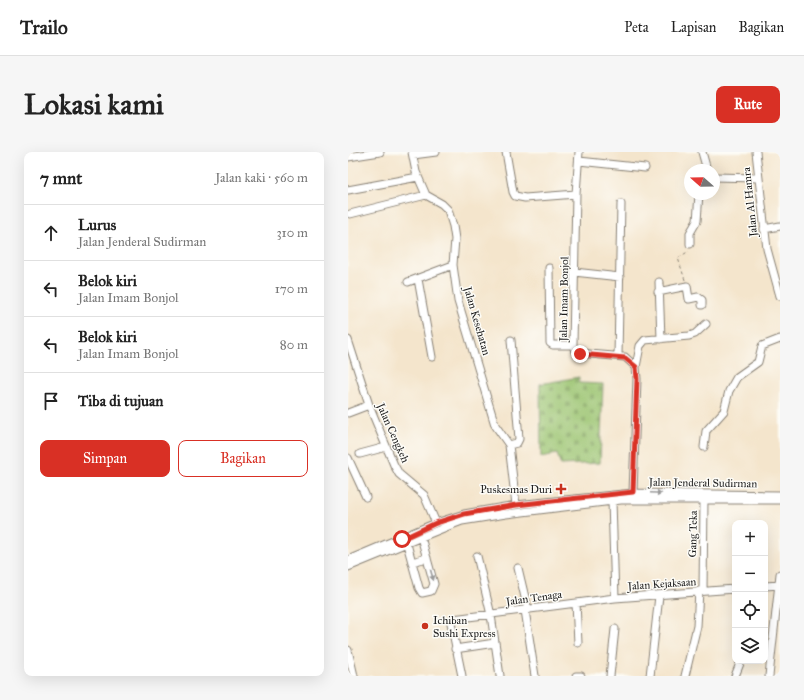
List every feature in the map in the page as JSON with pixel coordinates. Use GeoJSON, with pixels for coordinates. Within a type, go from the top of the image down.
{"type":"FeatureCollection","features":[{"type":"Feature","properties":{"kind":"street"},"geometry":{"type":"LineString","coordinates":[[348,157],[380,152]]}},
{"type":"Feature","properties":{"kind":"street"},"geometry":{"type":"LineString","coordinates":[[350,214],[426,195],[418,177],[413,154],[436,152]]}},
{"type":"Feature","properties":{"kind":"street"},"geometry":{"type":"LineString","coordinates":[[506,152],[513,192],[518,198],[576,194]]}},
{"type":"Feature","properties":{"kind":"street","name":"Jalan Imam Bonjol"},"geometry":{"type":"LineString","coordinates":[[579,152],[576,194],[573,345],[575,351],[580,354],[618,356],[625,358],[636,367]]}},
{"type":"Feature","properties":{"kind":"street"},"geometry":{"type":"LineString","coordinates":[[702,152],[705,164]]}},
{"type":"Feature","properties":{"kind":"street","name":"Jalan Al Hamra"},"geometry":{"type":"LineString","coordinates":[[756,152],[767,249],[780,296]]}},
{"type":"Feature","properties":{"kind":"street"},"geometry":{"type":"LineString","coordinates":[[579,161],[645,168]]}},
{"type":"Feature","properties":{"kind":"street"},"geometry":{"type":"LineString","coordinates":[[348,190],[418,177]]}},
{"type":"Feature","properties":{"kind":"street"},"geometry":{"type":"LineString","coordinates":[[720,177],[758,178]]}},
{"type":"Feature","properties":{"kind":"street","name":"Jalan Kesehatan"},"geometry":{"type":"LineString","coordinates":[[426,195],[442,204],[448,210],[453,226],[455,239],[453,265],[458,301],[495,425],[509,445],[516,505]]}},
{"type":"Feature","properties":{"kind":"street"},"geometry":{"type":"LineString","coordinates":[[690,244],[690,232],[698,221],[699,200]]}},
{"type":"Feature","properties":{"kind":"street"},"geometry":{"type":"LineString","coordinates":[[618,356],[621,204]]}},
{"type":"Feature","properties":{"kind":"street"},"geometry":{"type":"LineString","coordinates":[[764,229],[780,226]]}},
{"type":"Feature","properties":{"kind":"street"},"geometry":{"type":"LineString","coordinates":[[408,282],[453,265]]}},
{"type":"Feature","properties":{"kind":"street"},"geometry":{"type":"LineString","coordinates":[[549,268],[550,343],[553,345],[573,345]]}},
{"type":"Feature","properties":{"kind":"street"},"geometry":{"type":"LineString","coordinates":[[574,272],[620,277]]}},
{"type":"Feature","properties":{"kind":"street"},"geometry":{"type":"LineString","coordinates":[[418,279],[432,357]]}},
{"type":"Feature","properties":{"kind":"street"},"geometry":{"type":"LineString","coordinates":[[659,282],[658,292],[661,339]]}},
{"type":"Feature","properties":{"kind":"street"},"geometry":{"type":"LineString","coordinates":[[658,292],[687,286],[689,299],[698,297],[702,300],[702,305]]}},
{"type":"Feature","properties":{"kind":"street"},"geometry":{"type":"LineString","coordinates":[[633,492],[637,379],[636,367],[641,342],[645,340],[689,336],[706,324]]}},
{"type":"Feature","properties":{"kind":"street"},"geometry":{"type":"LineString","coordinates":[[704,447],[706,431],[724,411],[729,391],[737,377],[758,362],[762,346],[780,339]]}},
{"type":"Feature","properties":{"kind":"street","name":"Jalan Cengkeh"},"geometry":{"type":"LineString","coordinates":[[348,340],[368,405],[386,447],[400,474],[424,495],[436,523]]}},
{"type":"Feature","properties":{"kind":"street"},"geometry":{"type":"LineString","coordinates":[[509,445],[517,444],[519,439],[511,340]]}},
{"type":"Feature","properties":{"kind":"street"},"geometry":{"type":"LineString","coordinates":[[348,413],[368,405]]}},
{"type":"Feature","properties":{"kind":"street"},"geometry":{"type":"LineString","coordinates":[[360,454],[386,447]]}},
{"type":"Feature","properties":{"kind":"street"},"geometry":{"type":"LineString","coordinates":[[348,458],[366,496]]}},
{"type":"Feature","properties":{"kind":"street","name":"Jalan Jenderal Sudirman"},"geometry":{"type":"LineString","coordinates":[[348,567],[462,521],[516,505],[633,492],[704,500],[780,500]]}},
{"type":"Feature","properties":{"kind":"street","name":"Jalan Jenderal Sudirman"},"geometry":{"type":"LineString","coordinates":[[348,560],[436,523],[464,514],[612,501],[780,495]]}},
{"type":"Feature","properties":{"kind":"street","name":"Gang Teka"},"geometry":{"type":"LineString","coordinates":[[685,676],[697,626],[701,591],[704,500]]}},
{"type":"Feature","properties":{"kind":"street","name":"Jalan Kejaksaan"},"geometry":{"type":"LineString","coordinates":[[612,501],[615,598],[658,596],[732,589]]}},
{"type":"Feature","properties":{"kind":"street"},"geometry":{"type":"LineString","coordinates":[[407,544],[419,588],[422,593],[432,591],[434,584],[421,538]]}},
{"type":"Feature","properties":{"kind":"street"},"geometry":{"type":"LineString","coordinates":[[477,556],[491,615],[500,676]]}},
{"type":"Feature","properties":{"kind":"street"},"geometry":{"type":"LineString","coordinates":[[412,562],[427,558]]}},
{"type":"Feature","properties":{"kind":"street"},"geometry":{"type":"LineString","coordinates":[[518,568],[526,610],[535,676]]}},
{"type":"Feature","properties":{"kind":"street"},"geometry":{"type":"LineString","coordinates":[[769,676],[780,574]]}},
{"type":"Feature","properties":{"kind":"street"},"geometry":{"type":"LineString","coordinates":[[768,586],[779,585]]}},
{"type":"Feature","properties":{"kind":"street"},"geometry":{"type":"LineString","coordinates":[[650,676],[658,596]]}},
{"type":"Feature","properties":{"kind":"street","name":"Jalan Tenaga"},"geometry":{"type":"LineString","coordinates":[[455,650],[451,623],[456,618],[491,615],[615,598]]}},
{"type":"Feature","properties":{"kind":"street"},"geometry":{"type":"LineString","coordinates":[[576,604],[578,643]]}},
{"type":"Feature","properties":{"kind":"street"},"geometry":{"type":"LineString","coordinates":[[610,676],[615,629]]}},
{"type":"Feature","properties":{"kind":"street"},"geometry":{"type":"LineString","coordinates":[[462,676],[455,650],[495,643]]}},
{"type":"Feature","properties":{"kind":"street"},"geometry":{"type":"LineString","coordinates":[[348,650],[354,676]]}},
{"type":"Feature","properties":{"kind":"street"},"geometry":{"type":"LineString","coordinates":[[735,676],[740,664]]}},
{"type":"Feature","properties":{"kind":"street"},"geometry":{"type":"LineString","coordinates":[[576,676],[581,676]]}},
{"type":"Feature","properties":{"kind":"path"},"geometry":{"type":"LineString","coordinates":[[687,286],[678,258],[689,250],[690,244]]}},
{"type":"Feature","properties":{"kind":"green space"},"geometry":{"type":"Polygon","coordinates":[[[579,377],[579,383],[603,384],[600,463],[561,465],[557,454],[541,457],[540,384],[579,377]]]}},
{"type":"Feature","properties":{"kind":"place","name":"Puskesmas Duri"},"geometry":{"type":"Point","coordinates":[561,489]}},
{"type":"Feature","properties":{"kind":"place","name":"Ichiban Sushi Express"},"geometry":{"type":"Point","coordinates":[425,626]}},
{"type":"Feature","properties":{"kind":"route"},"geometry":{"type":"LineString","coordinates":[[402,539],[436,523],[464,514],[516,505],[633,492],[637,379],[636,367],[631,361],[618,356],[580,354]]}}]}
